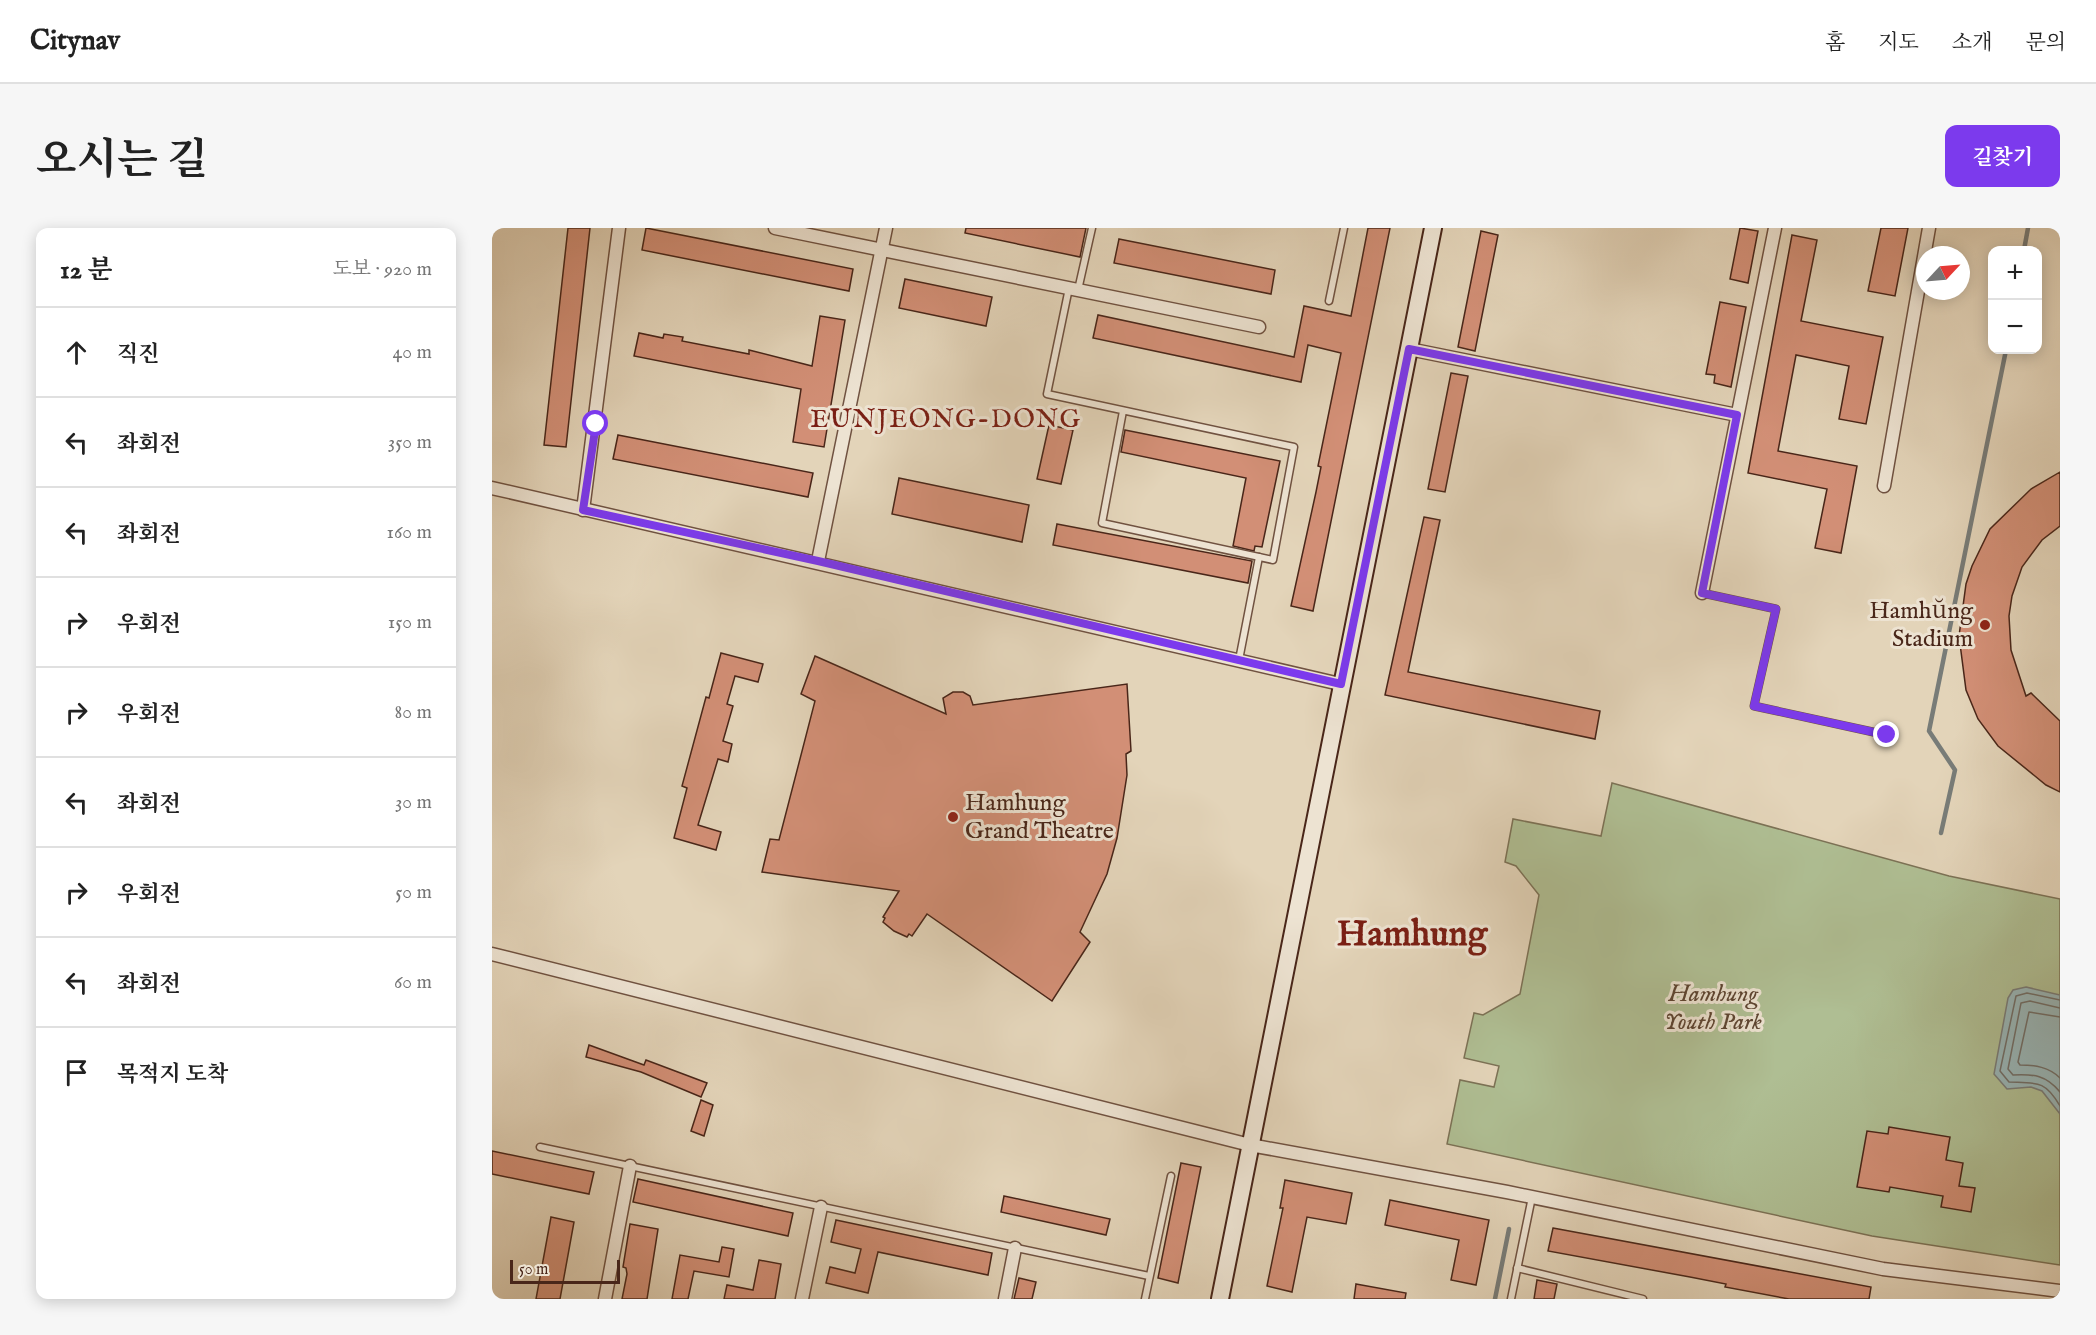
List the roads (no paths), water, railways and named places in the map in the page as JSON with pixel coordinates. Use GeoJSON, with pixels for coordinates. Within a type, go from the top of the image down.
{"type":"FeatureCollection","features":[{"type":"Feature","properties":{"kind":"street"},"geometry":{"type":"LineString","coordinates":[[583,510],[619,228]]}},
{"type":"Feature","properties":{"kind":"street"},"geometry":{"type":"LineString","coordinates":[[775,228],[1259,327]]}},
{"type":"Feature","properties":{"kind":"street"},"geometry":{"type":"LineString","coordinates":[[818,561],[885,228]]}},
{"type":"Feature","properties":{"kind":"street"},"geometry":{"type":"LineString","coordinates":[[1220,1299],[1433,228]]}},
{"type":"Feature","properties":{"kind":"street"},"geometry":{"type":"LineString","coordinates":[[1702,593],[1775,228]]}},
{"type":"Feature","properties":{"kind":"street"},"geometry":{"type":"LineString","coordinates":[[1884,486],[1929,228]]}},
{"type":"Feature","properties":{"kind":"street"},"geometry":{"type":"LineString","coordinates":[[1409,349],[1737,415]]}},
{"type":"Feature","properties":{"kind":"street"},"geometry":{"type":"LineString","coordinates":[[492,488],[818,561],[1341,684]]}},
{"type":"Feature","properties":{"kind":"street"},"geometry":{"type":"LineString","coordinates":[[492,954],[1250,1145],[1532,1197],[1883,1269],[2060,1291]]}},
{"type":"Feature","properties":{"kind":"street"},"geometry":{"type":"LineString","coordinates":[[605,1299],[630,1166]]}},
{"type":"Feature","properties":{"kind":"street"},"geometry":{"type":"LineString","coordinates":[[802,1299],[821,1207]]}},
{"type":"Feature","properties":{"kind":"street"},"geometry":{"type":"LineString","coordinates":[[1005,1299],[1015,1248]]}},
{"type":"Feature","properties":{"kind":"lane"},"geometry":{"type":"LineString","coordinates":[[1092,228],[1047,394],[1294,447],[1273,560],[1102,523],[1122,411]]}},
{"type":"Feature","properties":{"kind":"lane"},"geometry":{"type":"LineString","coordinates":[[1329,301],[1344,228]]}},
{"type":"Feature","properties":{"kind":"lane"},"geometry":{"type":"LineString","coordinates":[[1239,660],[1260,557]]}},
{"type":"Feature","properties":{"kind":"lane"},"geometry":{"type":"LineString","coordinates":[[1702,593],[1776,609],[1754,706],[1887,735]]}},
{"type":"Feature","properties":{"kind":"lane"},"geometry":{"type":"LineString","coordinates":[[540,1147],[1149,1276]]}},
{"type":"Feature","properties":{"kind":"lane"},"geometry":{"type":"LineString","coordinates":[[1145,1299],[1171,1176]]}},
{"type":"Feature","properties":{"kind":"lane"},"geometry":{"type":"LineString","coordinates":[[1511,1299],[1532,1197]]}},
{"type":"Feature","properties":{"kind":"lane"},"geometry":{"type":"LineString","coordinates":[[1517,1268],[1643,1299]]}},
{"type":"Feature","properties":{"kind":"water"},"geometry":{"type":"Polygon","coordinates":[[[2026,987],[2060,995],[2060,1114],[2042,1091],[2031,1087],[2007,1089],[1994,1074],[2008,998],[2013,990],[2026,987]]]}},
{"type":"Feature","properties":{"kind":"waterway"},"geometry":{"type":"LineString","coordinates":[[2025,246],[2028,228]]}},
{"type":"Feature","properties":{"kind":"waterway"},"geometry":{"type":"LineString","coordinates":[[1941,833],[1955,770],[1929,731],[2005,354]]}},
{"type":"Feature","properties":{"kind":"waterway"},"geometry":{"type":"LineString","coordinates":[[1495,1299],[1509,1229]]}},
{"type":"Feature","properties":{"kind":"place","name":"Hamhŭng Stadium"},"geometry":{"type":"Point","coordinates":[1985,625]}},
{"type":"Feature","properties":{"kind":"place","name":"Hamhung Grand Theatre"},"geometry":{"type":"Point","coordinates":[953,817]}},
{"type":"Feature","properties":{"kind":"district","name":"EUNJEONG-DONG"},"geometry":{"type":"Point","coordinates":[946,419]}},
{"type":"Feature","properties":{"kind":"district","name":"Hamhung"},"geometry":{"type":"Point","coordinates":[1412,935]}},
{"type":"Feature","properties":{"kind":"park label","name":"Hamhung Youth Park"},"geometry":{"type":"Point","coordinates":[1713,1008]}}]}
